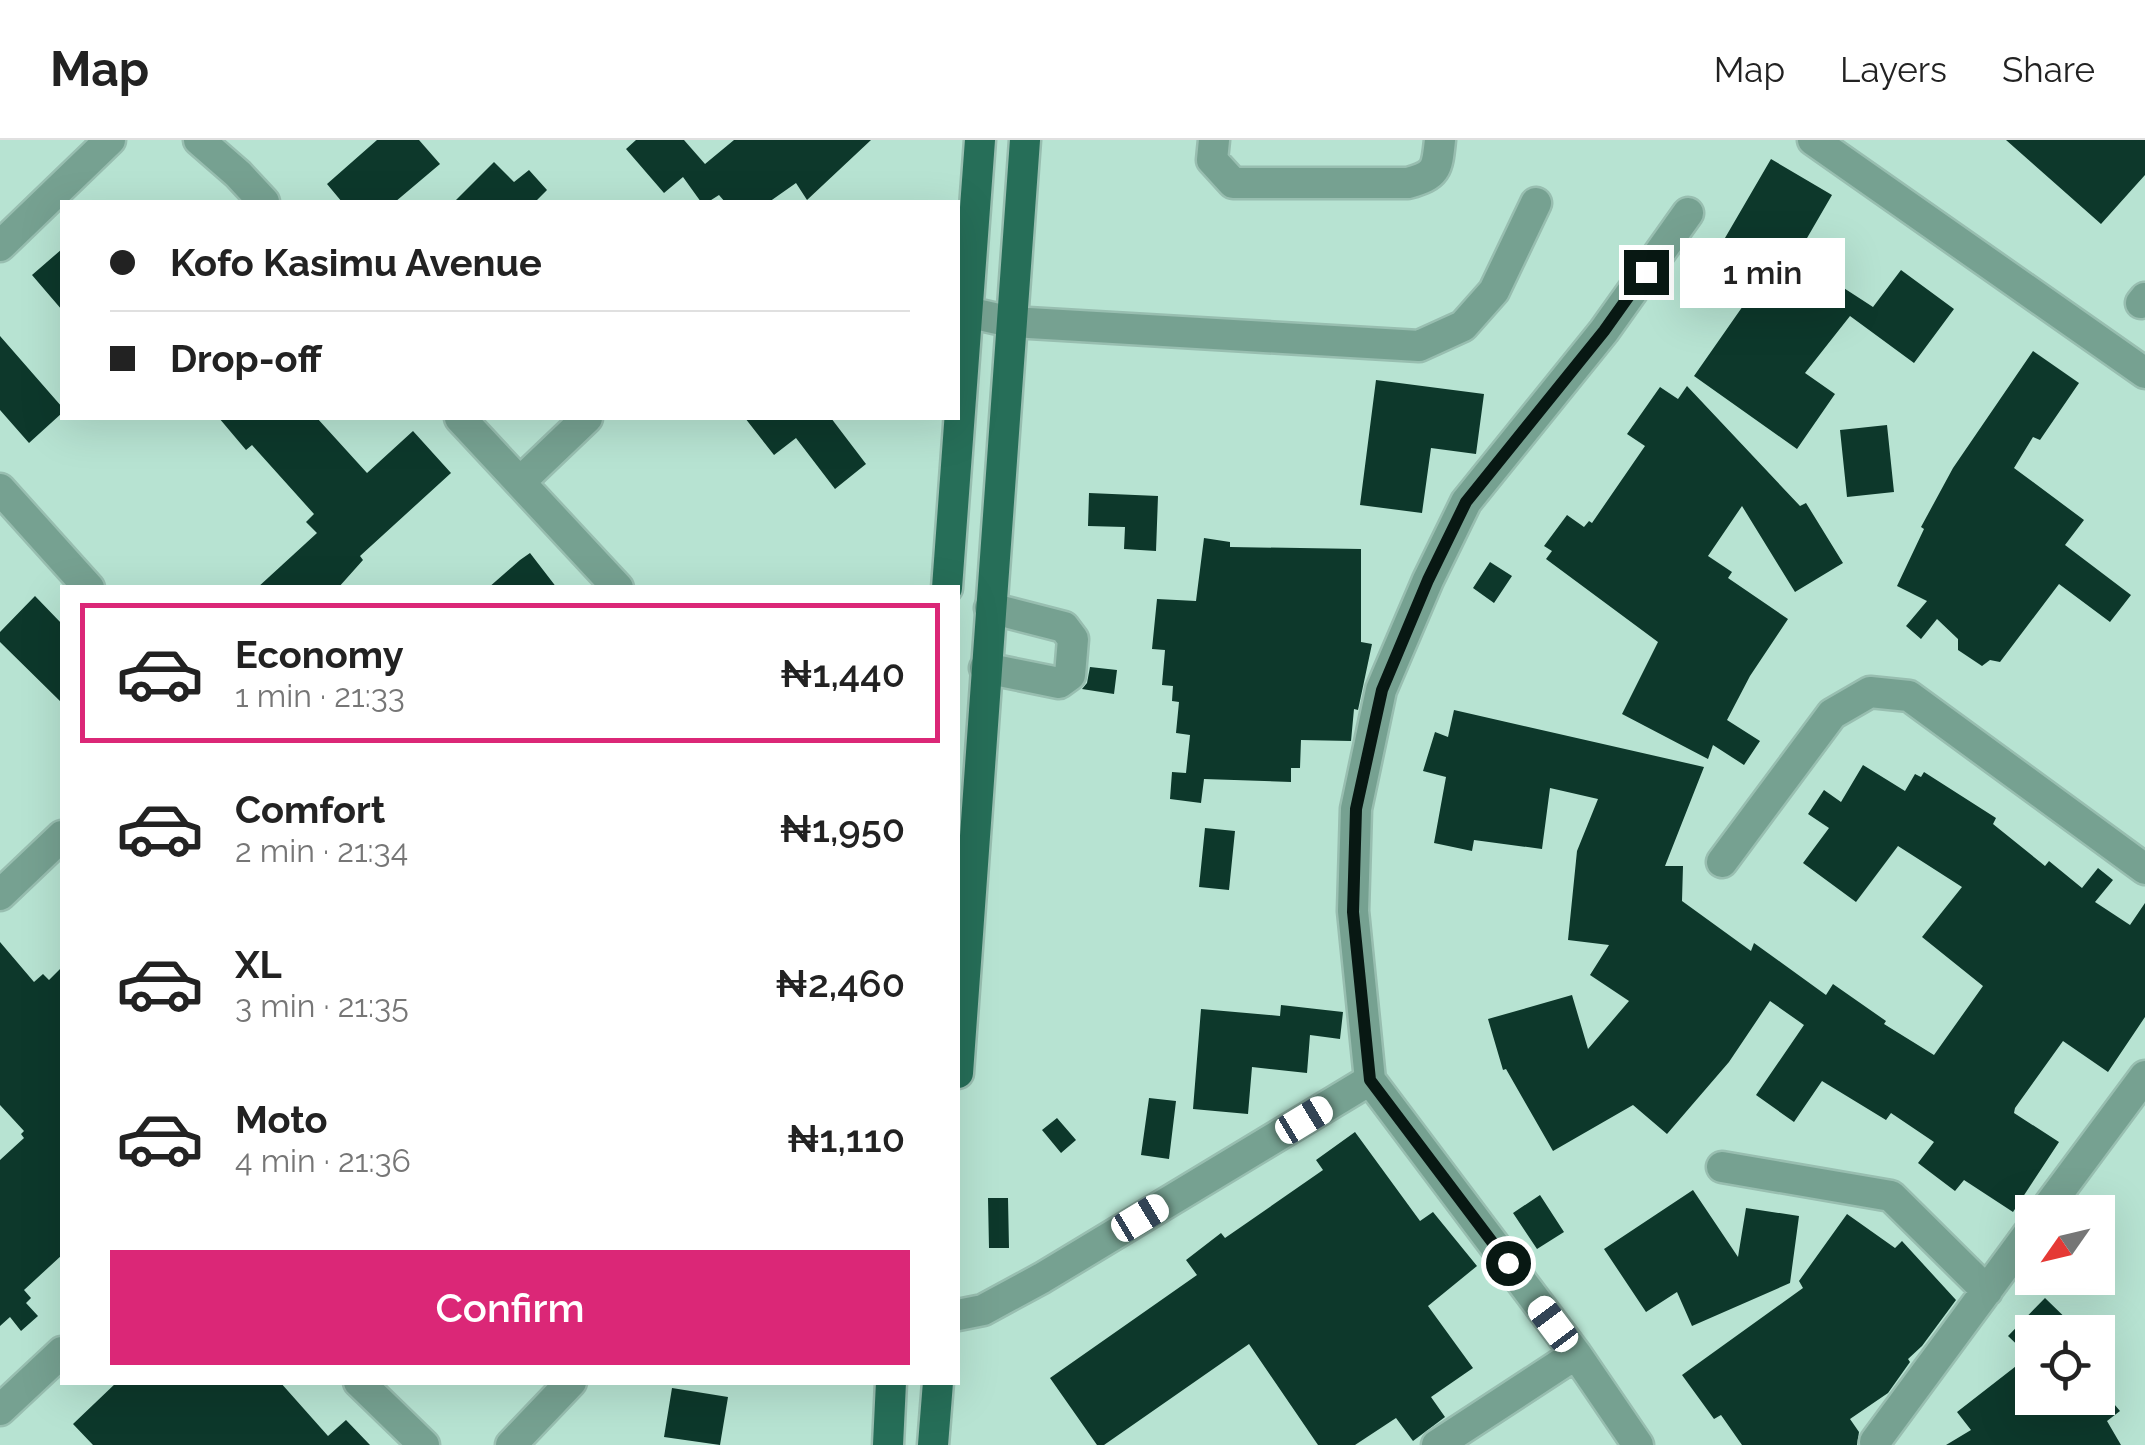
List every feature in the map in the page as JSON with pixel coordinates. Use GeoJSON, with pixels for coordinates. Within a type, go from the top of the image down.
{"type":"FeatureCollection","features":[{"type":"Feature","properties":{"kind":"main road"},"geometry":{"type":"LineString","coordinates":[[960,409],[980,140]]}},
{"type":"Feature","properties":{"kind":"main road"},"geometry":{"type":"LineString","coordinates":[[960,1044],[1025,140]]}},
{"type":"Feature","properties":{"kind":"main road"},"geometry":{"type":"LineString","coordinates":[[947,585],[959,420]]}},
{"type":"Feature","properties":{"kind":"main road"},"geometry":{"type":"LineString","coordinates":[[888,1445],[891,1385]]}},
{"type":"Feature","properties":{"kind":"main road"},"geometry":{"type":"LineString","coordinates":[[933,1445],[938,1385]]}},
{"type":"Feature","properties":{"kind":"street"},"geometry":{"type":"LineString","coordinates":[[0,246],[110,140]]}},
{"type":"Feature","properties":{"kind":"street"},"geometry":{"type":"LineString","coordinates":[[199,140],[262,200]]}},
{"type":"Feature","properties":{"kind":"street"},"geometry":{"type":"LineString","coordinates":[[1214,140],[1212,160],[1233,182],[1290,183],[1408,183],[1428,178],[1438,166],[1440,140]]}},
{"type":"Feature","properties":{"kind":"street"},"geometry":{"type":"LineString","coordinates":[[1812,140],[2145,373]]}},
{"type":"Feature","properties":{"kind":"street"},"geometry":{"type":"LineString","coordinates":[[967,312],[1011,322],[1419,346],[1463,326],[1494,291],[1536,203]]}},
{"type":"Feature","properties":{"kind":"street"},"geometry":{"type":"LineString","coordinates":[[1638,1445],[1576,1354],[1370,1080],[1353,912],[1356,809],[1382,690],[1466,502],[1604,331],[1688,213]]}},
{"type":"Feature","properties":{"kind":"street"},"geometry":{"type":"LineString","coordinates":[[462,420],[615,585]]}},
{"type":"Feature","properties":{"kind":"street"},"geometry":{"type":"LineString","coordinates":[[520,482],[585,420]]}},
{"type":"Feature","properties":{"kind":"street"},"geometry":{"type":"LineString","coordinates":[[0,489],[86,585]]}},
{"type":"Feature","properties":{"kind":"street"},"geometry":{"type":"LineString","coordinates":[[986,668],[1059,683],[1070,675],[1073,639],[1064,627],[990,608]]}},
{"type":"Feature","properties":{"kind":"street"},"geometry":{"type":"LineString","coordinates":[[1722,862],[1832,714],[1870,692],[1909,696],[2145,869]]}},
{"type":"Feature","properties":{"kind":"street"},"geometry":{"type":"LineString","coordinates":[[0,895],[60,838]]}},
{"type":"Feature","properties":{"kind":"street"},"geometry":{"type":"LineString","coordinates":[[2057,1195],[2145,1076]]}},
{"type":"Feature","properties":{"kind":"street"},"geometry":{"type":"LineString","coordinates":[[960,1315],[983,1310],[1042,1278],[1370,1080]]}},
{"type":"Feature","properties":{"kind":"street"},"geometry":{"type":"LineString","coordinates":[[1722,1167],[1891,1196],[1987,1290]]}},
{"type":"Feature","properties":{"kind":"street"},"geometry":{"type":"LineString","coordinates":[[1875,1442],[2015,1251]]}},
{"type":"Feature","properties":{"kind":"street"},"geometry":{"type":"LineString","coordinates":[[0,1410],[60,1354]]}},
{"type":"Feature","properties":{"kind":"street"},"geometry":{"type":"LineString","coordinates":[[1436,1445],[1576,1354]]}},
{"type":"Feature","properties":{"kind":"street"},"geometry":{"type":"LineString","coordinates":[[362,1385],[424,1445]]}},
{"type":"Feature","properties":{"kind":"street"},"geometry":{"type":"LineString","coordinates":[[510,1445],[568,1385]]}},
{"type":"Feature","properties":{"kind":"building"},"geometry":{"type":"Polygon","coordinates":[[[377,140],[419,140],[440,164],[397,200],[340,200],[327,184],[377,140]]]}},
{"type":"Feature","properties":{"kind":"building"},"geometry":{"type":"Polygon","coordinates":[[[636,140],[684,140],[705,164],[734,140],[871,140],[807,200],[796,183],[772,200],[723,200],[719,195],[700,200],[683,177],[664,193],[626,149],[636,140]]]}},
{"type":"Feature","properties":{"kind":"building"},"geometry":{"type":"Polygon","coordinates":[[[2006,140],[2145,140],[2145,175],[2101,224],[2006,140]]]}},
{"type":"Feature","properties":{"kind":"building"},"geometry":{"type":"Polygon","coordinates":[[[1771,159],[1832,195],[1796,257],[1873,307],[1901,270],[1954,309],[1914,363],[1850,316],[1805,373],[1835,394],[1797,449],[1694,376],[1766,273],[1744,256],[1721,284],[1704,274],[1771,159]]]}},
{"type":"Feature","properties":{"kind":"building"},"geometry":{"type":"Polygon","coordinates":[[[494,162],[514,182],[529,170],[547,190],[537,200],[456,200],[494,162]]]}},
{"type":"Feature","properties":{"kind":"building"},"geometry":{"type":"Polygon","coordinates":[[[60,251],[60,308],[32,275],[60,251]]]}},
{"type":"Feature","properties":{"kind":"building"},"geometry":{"type":"Polygon","coordinates":[[[0,336],[60,405],[60,415],[29,443],[0,410],[0,336]]]}},
{"type":"Feature","properties":{"kind":"building"},"geometry":{"type":"Polygon","coordinates":[[[2033,351],[2079,383],[2040,440],[2033,437],[2014,468],[2084,520],[2065,545],[2131,595],[2110,622],[2059,584],[2000,662],[1990,660],[1982,666],[1958,650],[1958,639],[1937,619],[1921,639],[1906,626],[1927,601],[1897,586],[1924,529],[1921,527],[1953,468],[2033,351]]]}},
{"type":"Feature","properties":{"kind":"building"},"geometry":{"type":"Polygon","coordinates":[[[1376,380],[1484,394],[1476,454],[1431,448],[1422,513],[1360,505],[1376,380]]]}},
{"type":"Feature","properties":{"kind":"building"},"geometry":{"type":"Polygon","coordinates":[[[1687,386],[1800,506],[1806,503],[1843,563],[1795,592],[1742,506],[1708,556],[1732,572],[1728,578],[1788,619],[1750,676],[1727,720],[1760,741],[1744,765],[1713,745],[1708,759],[1622,714],[1658,642],[1546,559],[1552,551],[1544,546],[1567,515],[1584,527],[1589,521],[1592,523],[1645,446],[1627,434],[1660,387],[1678,399],[1687,386]]]}},
{"type":"Feature","properties":{"kind":"building"},"geometry":{"type":"Polygon","coordinates":[[[221,420],[319,420],[367,473],[413,431],[451,473],[360,556],[363,560],[341,585],[260,585],[317,533],[306,522],[314,514],[252,445],[246,450],[221,420]]]}},
{"type":"Feature","properties":{"kind":"building"},"geometry":{"type":"Polygon","coordinates":[[[747,420],[833,420],[866,464],[835,489],[796,438],[774,455],[747,420]]]}},
{"type":"Feature","properties":{"kind":"building"},"geometry":{"type":"Polygon","coordinates":[[[1887,425],[1894,492],[1847,497],[1840,430],[1887,425]]]}},
{"type":"Feature","properties":{"kind":"building"},"geometry":{"type":"Polygon","coordinates":[[[1089,493],[1158,496],[1156,551],[1124,549],[1125,527],[1088,526],[1089,493]]]}},
{"type":"Feature","properties":{"kind":"building"},"geometry":{"type":"Polygon","coordinates":[[[1204,538],[1230,542],[1230,547],[1361,549],[1361,642],[1372,644],[1358,710],[1354,709],[1351,741],[1301,740],[1300,768],[1291,768],[1291,782],[1204,779],[1201,803],[1170,799],[1172,772],[1186,773],[1190,735],[1176,733],[1179,702],[1172,701],[1173,686],[1162,685],[1165,650],[1152,649],[1157,599],[1196,601],[1204,538]]]}},
{"type":"Feature","properties":{"kind":"building"},"geometry":{"type":"Polygon","coordinates":[[[530,553],[555,585],[491,585],[530,553]]]}},
{"type":"Feature","properties":{"kind":"building"},"geometry":{"type":"Polygon","coordinates":[[[1490,562],[1512,576],[1494,603],[1473,588],[1490,562]]]}},
{"type":"Feature","properties":{"kind":"building"},"geometry":{"type":"Polygon","coordinates":[[[35,596],[60,622],[60,701],[0,642],[0,632],[35,596]]]}},
{"type":"Feature","properties":{"kind":"building"},"geometry":{"type":"Polygon","coordinates":[[[1090,667],[1117,670],[1114,694],[1082,689],[1090,667]]]}},
{"type":"Feature","properties":{"kind":"building"},"geometry":{"type":"Polygon","coordinates":[[[1454,710],[1704,767],[1665,866],[1683,866],[1682,901],[1751,951],[1754,943],[1826,995],[1833,984],[1886,1021],[1884,1024],[1934,1055],[1983,986],[1922,937],[1962,887],[1898,846],[1856,902],[1803,863],[1829,828],[1808,814],[1824,790],[1841,802],[1863,765],[1905,791],[1915,774],[1921,777],[1924,772],[1996,818],[1993,824],[2045,866],[2049,861],[2082,888],[2098,868],[2113,880],[2095,902],[2130,925],[2145,903],[2145,1017],[2108,1072],[2063,1041],[2015,1108],[2014,1113],[2059,1142],[2024,1195],[2015,1195],[2013,1212],[1964,1180],[1955,1191],[1918,1163],[1934,1142],[1891,1113],[1886,1120],[1822,1081],[1794,1122],[1756,1095],[1804,1025],[1770,1001],[1729,1062],[1667,1134],[1633,1105],[1553,1151],[1506,1069],[1503,1070],[1488,1019],[1572,995],[1588,1049],[1629,1001],[1590,975],[1609,945],[1568,940],[1577,851],[1598,799],[1550,788],[1542,849],[1474,840],[1472,851],[1434,843],[1446,777],[1423,771],[1435,732],[1448,737],[1454,710]]]}},
{"type":"Feature","properties":{"kind":"building"},"geometry":{"type":"Polygon","coordinates":[[[1205,828],[1235,831],[1229,890],[1199,887],[1205,828]]]}},
{"type":"Feature","properties":{"kind":"building"},"geometry":{"type":"Polygon","coordinates":[[[0,942],[34,982],[43,974],[49,980],[60,969],[60,1257],[24,1290],[31,1298],[26,1303],[38,1316],[21,1331],[10,1317],[0,1326],[0,1160],[24,1138],[24,1131],[0,1105],[0,942]]]}},
{"type":"Feature","properties":{"kind":"building"},"geometry":{"type":"Polygon","coordinates":[[[1281,1005],[1343,1012],[1340,1039],[1310,1035],[1307,1073],[1252,1067],[1248,1114],[1193,1109],[1201,1009],[1280,1016],[1281,1005]]]}},
{"type":"Feature","properties":{"kind":"building"},"geometry":{"type":"Polygon","coordinates":[[[1149,1098],[1176,1101],[1169,1159],[1141,1155],[1149,1098]]]}},
{"type":"Feature","properties":{"kind":"building"},"geometry":{"type":"Polygon","coordinates":[[[1057,1118],[1076,1140],[1061,1153],[1042,1130],[1057,1118]]]}},
{"type":"Feature","properties":{"kind":"building"},"geometry":{"type":"Polygon","coordinates":[[[1355,1132],[1420,1221],[1433,1212],[1477,1266],[1428,1306],[1473,1368],[1431,1397],[1445,1417],[1413,1441],[1396,1418],[1355,1445],[1318,1445],[1249,1344],[1104,1445],[1097,1445],[1050,1378],[1197,1275],[1186,1260],[1221,1233],[1225,1238],[1323,1170],[1316,1160],[1355,1132]]]}},
{"type":"Feature","properties":{"kind":"building"},"geometry":{"type":"Polygon","coordinates":[[[1693,1190],[1738,1257],[1746,1208],[1799,1216],[1790,1283],[1692,1326],[1677,1292],[1646,1312],[1604,1249],[1693,1190]]]}},
{"type":"Feature","properties":{"kind":"building"},"geometry":{"type":"Polygon","coordinates":[[[1540,1195],[1564,1232],[1537,1249],[1513,1213],[1540,1195]]]}},
{"type":"Feature","properties":{"kind":"building"},"geometry":{"type":"Polygon","coordinates":[[[988,1198],[1008,1198],[1009,1248],[989,1248],[988,1198]]]}},
{"type":"Feature","properties":{"kind":"building"},"geometry":{"type":"Polygon","coordinates":[[[1847,1214],[1895,1248],[1902,1241],[1956,1300],[1908,1359],[1910,1362],[1888,1393],[1850,1419],[1859,1432],[1857,1445],[1742,1445],[1721,1415],[1714,1419],[1682,1375],[1803,1288],[1799,1281],[1847,1214]]]}},
{"type":"Feature","properties":{"kind":"building"},"geometry":{"type":"Polygon","coordinates":[[[2045,1298],[2062,1315],[2028,1315],[2045,1298]]]}},
{"type":"Feature","properties":{"kind":"building"},"geometry":{"type":"Polygon","coordinates":[[[2015,1367],[2015,1415],[2115,1415],[2107,1421],[2121,1445],[1946,1445],[1971,1430],[1957,1412],[2015,1367]]]}},
{"type":"Feature","properties":{"kind":"building"},"geometry":{"type":"Polygon","coordinates":[[[114,1385],[283,1385],[328,1436],[346,1420],[370,1445],[93,1445],[73,1424],[114,1385]]]}},
{"type":"Feature","properties":{"kind":"building"},"geometry":{"type":"Polygon","coordinates":[[[672,1388],[728,1397],[720,1445],[664,1437],[672,1388]]]}},
{"type":"Feature","properties":{"kind":"route"},"geometry":{"type":"LineString","coordinates":[[1508,1263],[1370,1080],[1353,912],[1356,809],[1382,690],[1466,502],[1604,331],[1646,272]]}}]}
